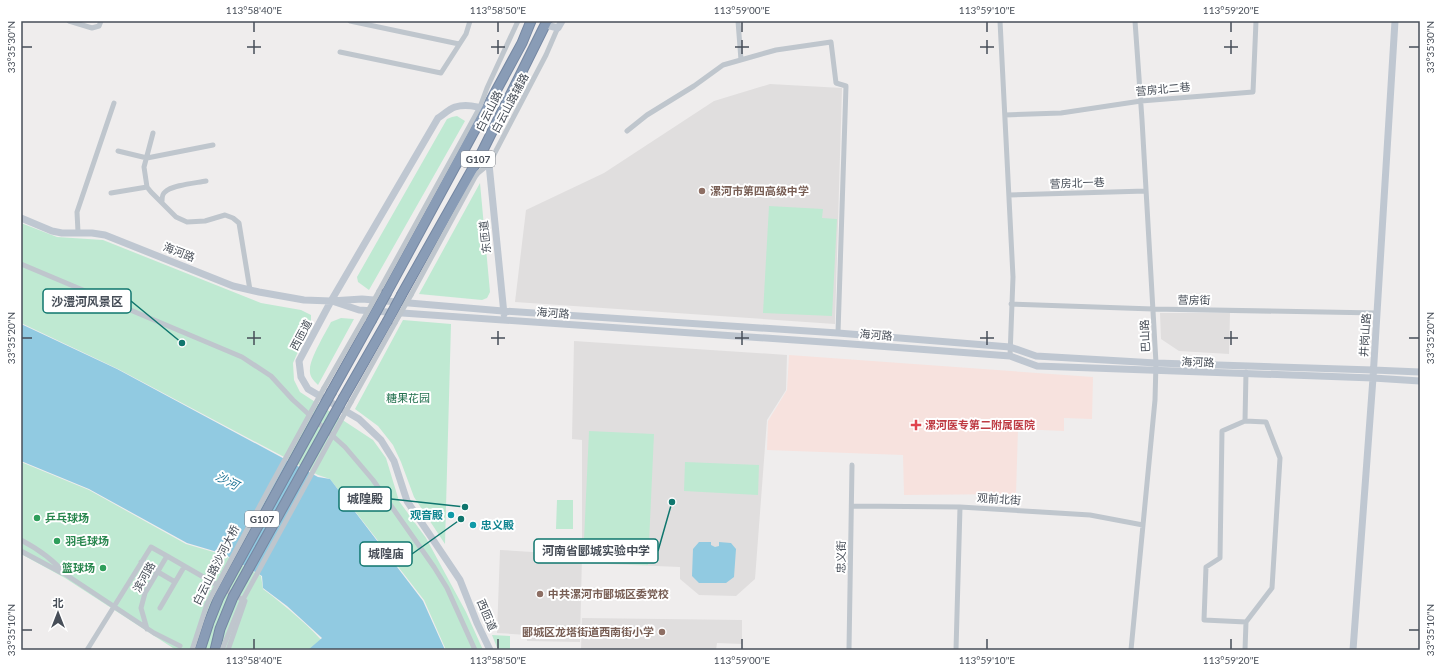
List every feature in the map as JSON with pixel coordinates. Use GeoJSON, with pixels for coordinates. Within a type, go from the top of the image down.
{"type":"FeatureCollection","features":[{"type":"Feature","properties":{"kind":"highway","name":"白云山路"},"geometry":{"type":"LineString","coordinates":[[406,294],[481,154],[546,23]]}},
{"type":"Feature","properties":{"kind":"highway","name":"白云山路"},"geometry":{"type":"LineString","coordinates":[[328,390],[522,43],[530,24]]}},
{"type":"Feature","properties":{"kind":"highway","name":"G107"},"geometry":{"type":"LineString","coordinates":[[215,650],[220,629],[233,596],[348,399],[406,294]]}},
{"type":"Feature","properties":{"kind":"highway","name":"白云山路沙河大桥"},"geometry":{"type":"LineString","coordinates":[[200,650],[208,622],[219,597],[328,390]]}},
{"type":"Feature","properties":{"kind":"street"},"geometry":{"type":"LineString","coordinates":[[69,21],[92,28],[99,26],[101,21]]}},
{"type":"Feature","properties":{"kind":"street"},"geometry":{"type":"LineString","coordinates":[[350,21],[459,44]]}},
{"type":"Feature","properties":{"kind":"street"},"geometry":{"type":"LineString","coordinates":[[340,52],[441,73],[466,34],[470,21]]}},
{"type":"Feature","properties":{"kind":"street"},"geometry":{"type":"LineString","coordinates":[[484,109],[487,88],[516,21],[530,24]]}},
{"type":"Feature","properties":{"kind":"street"},"geometry":{"type":"LineString","coordinates":[[738,21],[741,60]]}},
{"type":"Feature","properties":{"kind":"street"},"geometry":{"type":"LineString","coordinates":[[1000,21],[1013,277],[1010,356]]}},
{"type":"Feature","properties":{"kind":"street","name":"巴山路"},"geometry":{"type":"LineString","coordinates":[[1131,650],[1155,400],[1156,371],[1135,21]]}},
{"type":"Feature","properties":{"kind":"street","name":"营房北二巷"},"geometry":{"type":"LineString","coordinates":[[1005,114],[1061,113],[1141,101],[1253,92],[1256,21]]}},
{"type":"Feature","properties":{"kind":"street","name":"井岗山路"},"geometry":{"type":"LineString","coordinates":[[1353,650],[1373,378],[1395,21]]}},
{"type":"Feature","properties":{"kind":"street"},"geometry":{"type":"LineString","coordinates":[[546,23],[560,23]]}},
{"type":"Feature","properties":{"kind":"street","name":"白云山路辅路"},"geometry":{"type":"LineString","coordinates":[[406,294],[475,177],[489,164],[546,55],[560,23]]}},
{"type":"Feature","properties":{"kind":"street"},"geometry":{"type":"LineString","coordinates":[[627,131],[647,115],[694,86],[723,65],[776,50],[831,42],[836,83],[846,86],[838,333]]}},
{"type":"Feature","properties":{"kind":"street"},"geometry":{"type":"LineString","coordinates":[[78,232],[77,212],[114,104]]}},
{"type":"Feature","properties":{"kind":"street","name":"西匝道"},"geometry":{"type":"LineString","coordinates":[[484,109],[468,106],[454,107],[438,118],[331,301],[300,361],[301,377],[308,389],[359,419],[381,440],[394,461],[407,501],[460,580],[477,623],[490,650]]}},
{"type":"Feature","properties":{"kind":"street"},"geometry":{"type":"LineString","coordinates":[[152,133],[144,167],[147,187],[176,216],[187,222],[205,221],[225,215],[233,218],[239,223],[250,290]]}},
{"type":"Feature","properties":{"kind":"street"},"geometry":{"type":"LineString","coordinates":[[118,150],[147,158],[213,145]]}},
{"type":"Feature","properties":{"kind":"street"},"geometry":{"type":"LineString","coordinates":[[481,154],[489,164]]}},
{"type":"Feature","properties":{"kind":"street","name":"东匝道"},"geometry":{"type":"LineString","coordinates":[[489,164],[504,321]]}},
{"type":"Feature","properties":{"kind":"street"},"geometry":{"type":"LineString","coordinates":[[162,201],[162,196],[165,192],[175,187],[206,181]]}},
{"type":"Feature","properties":{"kind":"street"},"geometry":{"type":"LineString","coordinates":[[111,193],[147,187]]}},
{"type":"Feature","properties":{"kind":"street","name":"营房北一巷"},"geometry":{"type":"LineString","coordinates":[[1009,195],[1146,191]]}},
{"type":"Feature","properties":{"kind":"street","name":"海河路"},"geometry":{"type":"LineString","coordinates":[[21,218],[52,231],[62,233],[78,232],[105,235],[234,286],[304,300],[331,301],[362,299],[838,333],[1010,347],[1036,356],[1156,363],[1420,372]]}},
{"type":"Feature","properties":{"kind":"street"},"geometry":{"type":"LineString","coordinates":[[21,264],[242,357],[271,376],[293,400],[346,447],[373,480],[447,588],[475,650]]}},
{"type":"Feature","properties":{"kind":"street","name":"海河路"},"geometry":{"type":"LineString","coordinates":[[331,301],[359,310],[830,342],[1010,356],[1036,366],[1373,378],[1420,382]]}},
{"type":"Feature","properties":{"kind":"street","name":"营房街"},"geometry":{"type":"LineString","coordinates":[[1011,304],[1153,309],[1377,313]]}},
{"type":"Feature","properties":{"kind":"street"},"geometry":{"type":"LineString","coordinates":[[1245,421],[1247,366]]}},
{"type":"Feature","properties":{"kind":"street","name":"白云山路沙河大桥"},"geometry":{"type":"LineString","coordinates":[[192,650],[207,604],[267,492],[328,390]]}},
{"type":"Feature","properties":{"kind":"street"},"geometry":{"type":"LineString","coordinates":[[222,650],[241,603],[348,399]]}},
{"type":"Feature","properties":{"kind":"street"},"geometry":{"type":"LineString","coordinates":[[1245,650],[1246,622],[1272,588],[1280,458],[1266,422],[1245,421],[1222,431],[1220,558],[1206,567],[1204,620],[1246,622]]}},
{"type":"Feature","properties":{"kind":"street","name":"忠义街"},"geometry":{"type":"LineString","coordinates":[[849,650],[852,465]]}},
{"type":"Feature","properties":{"kind":"street","name":"观前北街"},"geometry":{"type":"LineString","coordinates":[[852,506],[960,506],[1090,515],[1143,525]]}},
{"type":"Feature","properties":{"kind":"street"},"geometry":{"type":"LineString","coordinates":[[956,650],[960,506]]}},
{"type":"Feature","properties":{"kind":"street"},"geometry":{"type":"LineString","coordinates":[[21,540],[40,550],[65,574]]}},
{"type":"Feature","properties":{"kind":"street"},"geometry":{"type":"LineString","coordinates":[[87,650],[151,547],[167,556]]}},
{"type":"Feature","properties":{"kind":"street"},"geometry":{"type":"LineString","coordinates":[[21,551],[65,574],[148,629],[180,646]]}},
{"type":"Feature","properties":{"kind":"street","name":"滨河路"},"geometry":{"type":"LineString","coordinates":[[148,629],[141,608],[145,593],[167,556],[245,602],[228,650]]}},
{"type":"Feature","properties":{"kind":"street"},"geometry":{"type":"LineString","coordinates":[[141,562],[175,582]]}},
{"type":"Feature","properties":{"kind":"street"},"geometry":{"type":"LineString","coordinates":[[160,608],[184,567]]}},
{"type":"Feature","properties":{"kind":"shaded area","name":"漯河市第四高级中学"},"geometry":{"type":"Polygon","coordinates":[[[770,84],[842,88],[835,324],[515,302],[526,210],[604,173],[714,101],[770,84]]]}},
{"type":"Feature","properties":{"kind":"shaded area"},"geometry":{"type":"Polygon","coordinates":[[[1160,313],[1230,313],[1229,354],[1179,351],[1161,339],[1160,313]]]}},
{"type":"Feature","properties":{"kind":"shaded area"},"geometry":{"type":"Polygon","coordinates":[[[574,341],[787,355],[786,390],[767,420],[755,579],[736,596],[699,595],[680,579],[680,567],[582,563],[582,440],[572,439],[574,341]]]}},
{"type":"Feature","properties":{"kind":"shaded area","name":"漯河医专第二附属医院"},"geometry":{"type":"Polygon","coordinates":[[[789,355],[1093,377],[1092,419],[1064,418],[1064,431],[1018,429],[1016,494],[904,495],[903,455],[767,450],[768,421],[787,390],[789,355]]]}},
{"type":"Feature","properties":{"kind":"shaded area","name":"中共漯河市郾城区委党校"},"geometry":{"type":"Polygon","coordinates":[[[500,550],[582,555],[580,642],[527,641],[527,635],[497,633],[500,550]]]}},
{"type":"Feature","properties":{"kind":"shaded area","name":"郾城区龙塔街道西南街小学"},"geometry":{"type":"Polygon","coordinates":[[[582,618],[742,620],[742,644],[717,643],[716,650],[581,650],[582,618]]]}},
{"type":"Feature","properties":{"kind":"green space"},"geometry":{"type":"Polygon","coordinates":[[[457,116],[465,121],[369,290],[358,282],[357,277],[447,119],[457,116]]]}},
{"type":"Feature","properties":{"kind":"green space"},"geometry":{"type":"Polygon","coordinates":[[[480,183],[490,292],[487,298],[482,300],[419,294],[480,183]]]}},
{"type":"Feature","properties":{"kind":"green space"},"geometry":{"type":"Polygon","coordinates":[[[769,206],[823,209],[822,218],[837,219],[832,316],[763,313],[769,206]]]}},
{"type":"Feature","properties":{"kind":"green space"},"geometry":{"type":"Polygon","coordinates":[[[21,223],[57,237],[103,240],[261,303],[301,310],[311,315],[311,322],[293,363],[294,380],[300,392],[373,440],[386,458],[399,501],[426,538],[466,612],[483,650],[446,650],[424,600],[330,479],[318,475],[118,369],[21,323],[21,223]]]}},
{"type":"Feature","properties":{"kind":"green space"},"geometry":{"type":"Polygon","coordinates":[[[341,318],[354,319],[318,385],[310,374],[313,358],[331,322],[341,318]]]}},
{"type":"Feature","properties":{"kind":"green space","name":"糖果花园"},"geometry":{"type":"Polygon","coordinates":[[[403,320],[451,324],[445,544],[414,497],[393,445],[378,426],[355,409],[403,320]]]}},
{"type":"Feature","properties":{"kind":"green space"},"geometry":{"type":"Polygon","coordinates":[[[589,431],[654,434],[648,565],[583,562],[589,431]]]}},
{"type":"Feature","properties":{"kind":"green space"},"geometry":{"type":"Polygon","coordinates":[[[21,462],[89,490],[186,544],[224,555],[261,576],[263,589],[315,633],[330,650],[176,650],[65,578],[21,554],[21,462]]]}},
{"type":"Feature","properties":{"kind":"green space"},"geometry":{"type":"Polygon","coordinates":[[[685,462],[759,465],[758,495],[684,491],[685,462]]]}},
{"type":"Feature","properties":{"kind":"green space"},"geometry":{"type":"Polygon","coordinates":[[[557,500],[573,500],[573,529],[556,529],[557,500]]]}},
{"type":"Feature","properties":{"kind":"green space"},"geometry":{"type":"Polygon","coordinates":[[[492,635],[510,636],[510,650],[498,650],[492,635]]]}},
{"type":"Feature","properties":{"kind":"water","name":"沙河"},"geometry":{"type":"Polygon","coordinates":[[[21,324],[117,369],[318,477],[330,479],[423,601],[445,650],[308,650],[322,638],[287,606],[263,588],[262,576],[224,554],[187,543],[89,489],[21,461],[21,324]]]}},
{"type":"Feature","properties":{"kind":"water"},"geometry":{"type":"Polygon","coordinates":[[[699,542],[711,542],[711,545],[715,547],[719,546],[719,542],[731,543],[736,549],[734,577],[726,583],[699,583],[692,576],[693,549],[699,542]]]}},
{"type":"Feature","properties":{"kind":"place","name":"漯河市第四高级中学"},"geometry":{"type":"Point","coordinates":[702,191]}},
{"type":"Feature","properties":{"kind":"place","name":"沙澧河风景区"},"geometry":{"type":"Point","coordinates":[182,343]}},
{"type":"Feature","properties":{"kind":"place","name":"漯河医专第二附属医院"},"geometry":{"type":"Point","coordinates":[916,425]}},
{"type":"Feature","properties":{"kind":"place","name":"河南省郾城实验中学"},"geometry":{"type":"Point","coordinates":[672,502]}},
{"type":"Feature","properties":{"kind":"place","name":"城隍殿"},"geometry":{"type":"Point","coordinates":[465,507]}},
{"type":"Feature","properties":{"kind":"place","name":"观音殿"},"geometry":{"type":"Point","coordinates":[451,515]}},
{"type":"Feature","properties":{"kind":"place","name":"乒乓球场"},"geometry":{"type":"Point","coordinates":[37,518]}},
{"type":"Feature","properties":{"kind":"place","name":"城隍庙"},"geometry":{"type":"Point","coordinates":[461,519]}},
{"type":"Feature","properties":{"kind":"place","name":"忠义殿"},"geometry":{"type":"Point","coordinates":[473,525]}},
{"type":"Feature","properties":{"kind":"place","name":"羽毛球场"},"geometry":{"type":"Point","coordinates":[57,541]}},
{"type":"Feature","properties":{"kind":"place","name":"篮球场"},"geometry":{"type":"Point","coordinates":[103,568]}},
{"type":"Feature","properties":{"kind":"place","name":"中共漯河市郾城区委党校"},"geometry":{"type":"Point","coordinates":[540,594]}},
{"type":"Feature","properties":{"kind":"place","name":"郾城区龙塔街道西南街小学"},"geometry":{"type":"Point","coordinates":[662,632]}}]}
